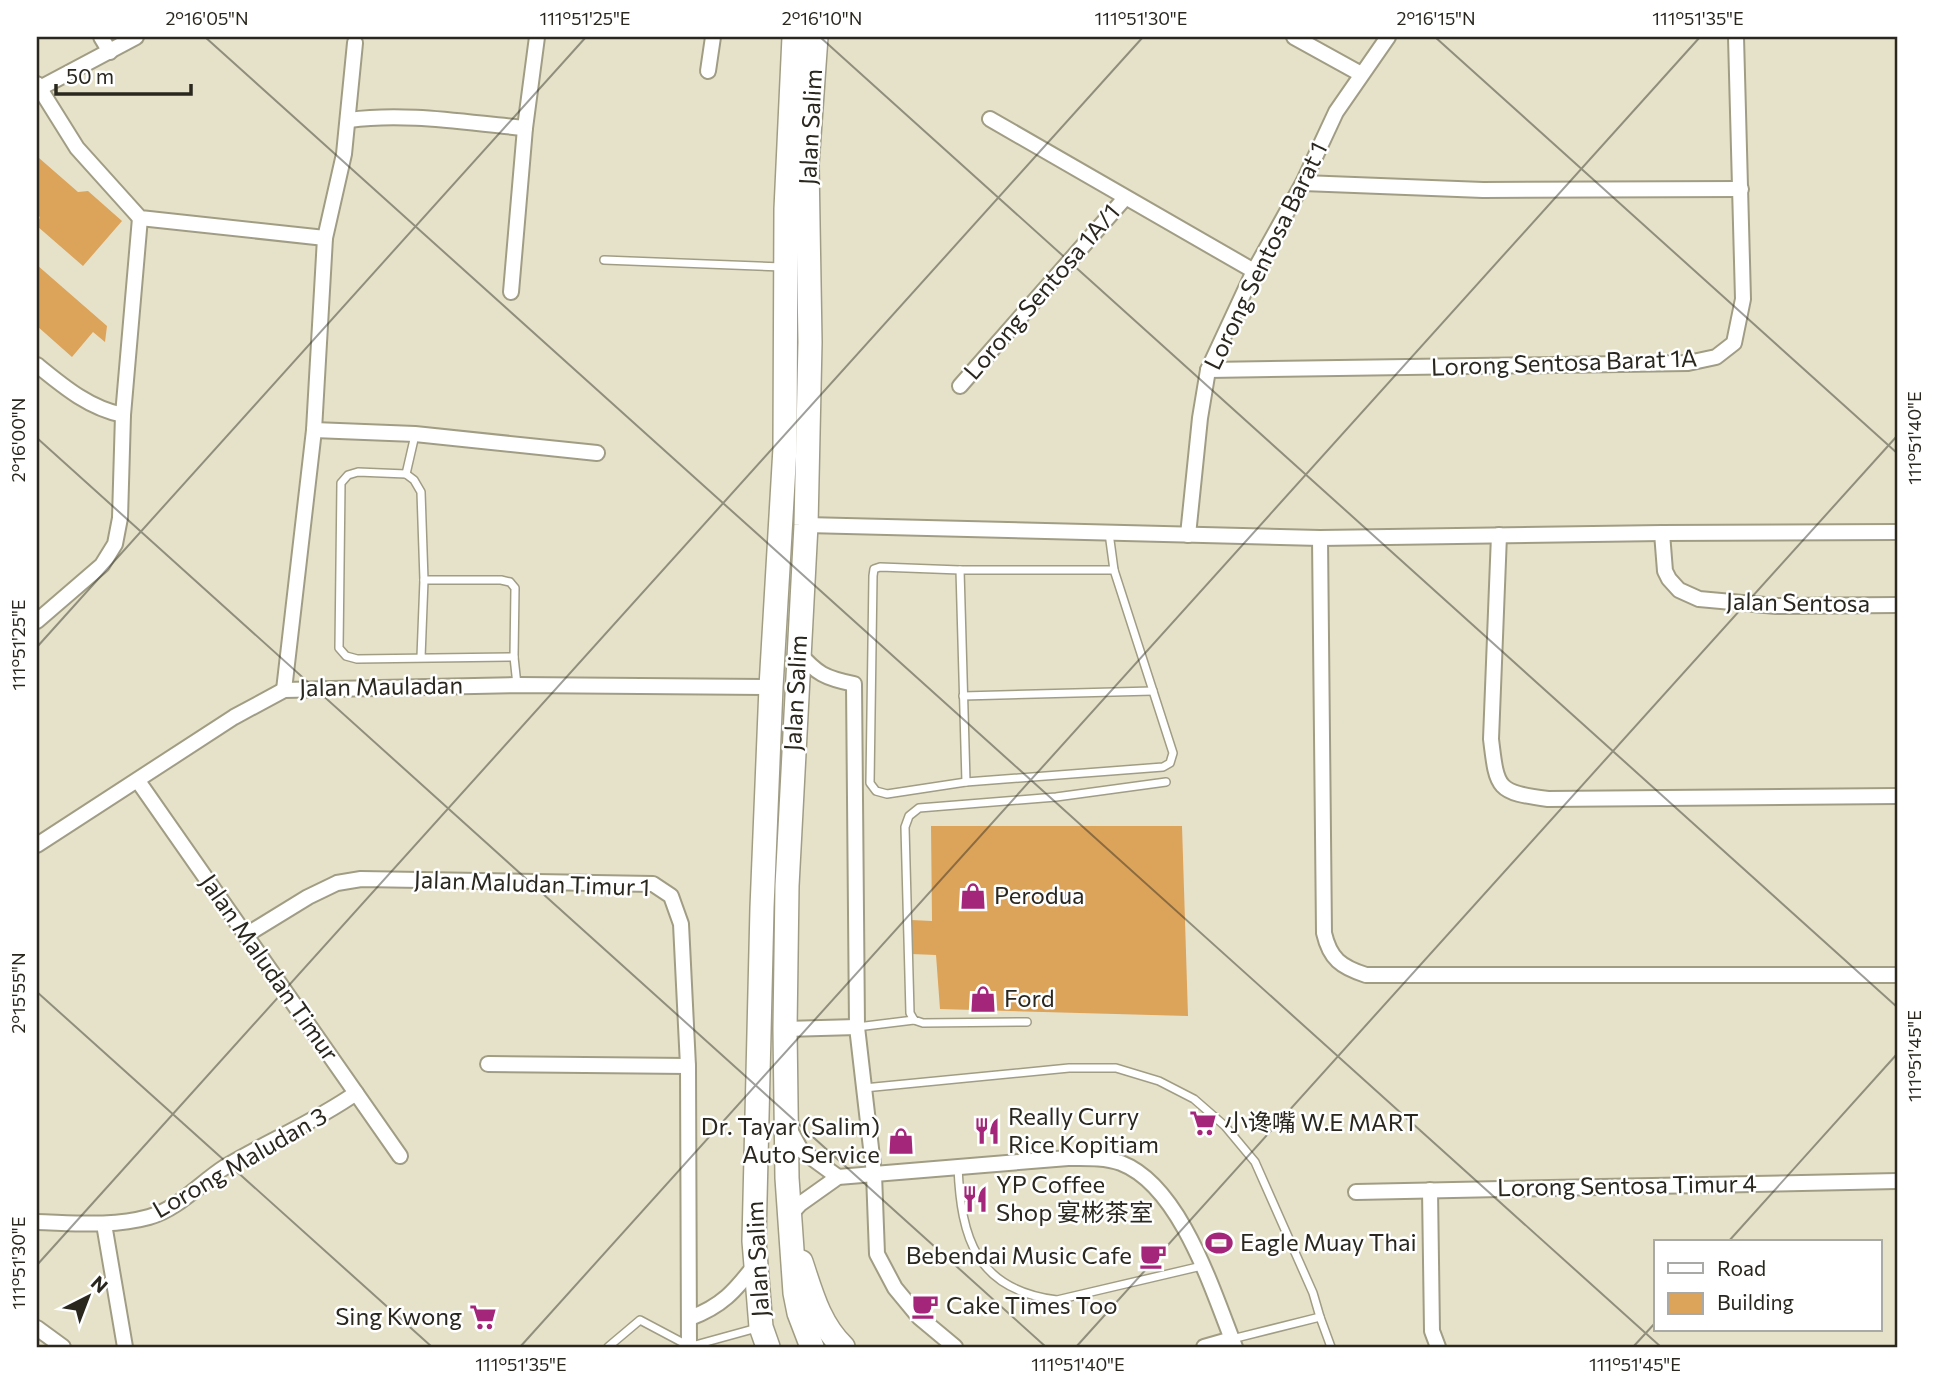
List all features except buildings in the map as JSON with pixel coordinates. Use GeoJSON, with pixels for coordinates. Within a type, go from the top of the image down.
{"type":"FeatureCollection","features":[{"type":"Feature","properties":{"kind":"main road","name":"Jalan Salim"},"geometry":{"type":"LineString","coordinates":[[765,1337],[754,1241],[762,908],[785,449],[786,209],[794,37]]}},
{"type":"Feature","properties":{"kind":"main road","name":"Jalan Salim"},"geometry":{"type":"LineString","coordinates":[[812,1347],[799,1313],[795,1293],[790,1223],[785,1029],[787,886],[806,525],[810,342],[807,164],[816,37]]}},
{"type":"Feature","properties":{"kind":"main road"},"geometry":{"type":"LineString","coordinates":[[790,1223],[817,1310],[833,1337],[843,1347]]}},
{"type":"Feature","properties":{"kind":"street"},"geometry":{"type":"LineString","coordinates":[[101,37],[110,52]]}},
{"type":"Feature","properties":{"kind":"street"},"geometry":{"type":"LineString","coordinates":[[136,37],[38,86],[76,148],[140,218],[325,238]]}},
{"type":"Feature","properties":{"kind":"street"},"geometry":{"type":"LineString","coordinates":[[511,292],[525,128],[537,37]]}},
{"type":"Feature","properties":{"kind":"street"},"geometry":{"type":"LineString","coordinates":[[708,71],[713,37]]}},
{"type":"Feature","properties":{"kind":"street"},"geometry":{"type":"LineString","coordinates":[[1294,37],[1361,74]]}},
{"type":"Feature","properties":{"kind":"street","name":"Lorong Sentosa Barat 1"},"geometry":{"type":"LineString","coordinates":[[1188,534],[1200,418],[1208,370],[1254,271],[1303,183],[1336,112],[1388,37]]}},
{"type":"Feature","properties":{"kind":"street","name":"Lorong Sentosa Barat 1A"},"geometry":{"type":"LineString","coordinates":[[1208,370],[1688,363],[1716,357],[1734,343],[1743,299],[1736,37]]}},
{"type":"Feature","properties":{"kind":"street"},"geometry":{"type":"LineString","coordinates":[[284,690],[314,430],[325,238],[344,155],[355,43]]}},
{"type":"Feature","properties":{"kind":"street"},"geometry":{"type":"LineString","coordinates":[[349,120],[377,116],[403,117],[525,128]]}},
{"type":"Feature","properties":{"kind":"street"},"geometry":{"type":"LineString","coordinates":[[990,119],[1254,271]]}},
{"type":"Feature","properties":{"kind":"street"},"geometry":{"type":"LineString","coordinates":[[1303,183],[1483,190],[1741,189]]}},
{"type":"Feature","properties":{"kind":"street","name":"Lorong Sentosa 1A/1"},"geometry":{"type":"LineString","coordinates":[[960,386],[1125,198]]}},
{"type":"Feature","properties":{"kind":"street"},"geometry":{"type":"LineString","coordinates":[[40,612],[102,565],[115,544],[120,518],[123,415],[140,218]]}},
{"type":"Feature","properties":{"kind":"street"},"geometry":{"type":"LineString","coordinates":[[37,365],[98,409],[123,415]]}},
{"type":"Feature","properties":{"kind":"street"},"geometry":{"type":"LineString","coordinates":[[314,430],[415,434],[597,453]]}},
{"type":"Feature","properties":{"kind":"street"},"geometry":{"type":"LineString","coordinates":[[806,525],[1320,538],[1897,532]]}},
{"type":"Feature","properties":{"kind":"street","name":"Jalan Sentosa"},"geometry":{"type":"LineString","coordinates":[[1662,533],[1665,571],[1669,579],[1679,590],[1699,599],[1776,606],[1897,605]]}},
{"type":"Feature","properties":{"kind":"street"},"geometry":{"type":"LineString","coordinates":[[1499,535],[1491,739],[1495,773],[1502,788],[1515,795],[1548,799],[1897,796]]}},
{"type":"Feature","properties":{"kind":"street"},"geometry":{"type":"LineString","coordinates":[[1320,538],[1324,933],[1327,948],[1339,964],[1366,975],[1897,975]]}},
{"type":"Feature","properties":{"kind":"street"},"geometry":{"type":"LineString","coordinates":[[798,651],[813,670],[854,684],[856,1027],[874,1174],[877,1254],[895,1288],[919,1317],[955,1347]]}},
{"type":"Feature","properties":{"kind":"street","name":"Jalan Mauladan"},"geometry":{"type":"LineString","coordinates":[[37,845],[234,717],[284,690],[517,685],[771,687]]}},
{"type":"Feature","properties":{"kind":"street","name":"Jalan Maludan Timur"},"geometry":{"type":"LineString","coordinates":[[138,781],[400,1156]]}},
{"type":"Feature","properties":{"kind":"street","name":"Jalan Maludan Timur 1"},"geometry":{"type":"LineString","coordinates":[[246,935],[308,897],[337,883],[361,879],[653,884],[671,896],[681,924],[688,1066],[689,1347]]}},
{"type":"Feature","properties":{"kind":"street"},"geometry":{"type":"LineString","coordinates":[[785,1029],[856,1027]]}},
{"type":"Feature","properties":{"kind":"street"},"geometry":{"type":"LineString","coordinates":[[488,1064],[688,1066]]}},
{"type":"Feature","properties":{"kind":"street","name":"Lorong Maludan 3"},"geometry":{"type":"LineString","coordinates":[[37,1222],[104,1224],[161,1213],[223,1169],[279,1136],[322,1115],[356,1093]]}},
{"type":"Feature","properties":{"kind":"street"},"geometry":{"type":"LineString","coordinates":[[787,1126],[802,1150],[838,1177]]}},
{"type":"Feature","properties":{"kind":"street"},"geometry":{"type":"LineString","coordinates":[[790,1223],[800,1204],[838,1177],[1068,1158],[1099,1158],[1123,1164],[1147,1179],[1170,1204],[1192,1240],[1234,1343],[1204,1347]]}},
{"type":"Feature","properties":{"kind":"street","name":"Lorong Sentosa Timur 4"},"geometry":{"type":"LineString","coordinates":[[1356,1192],[1897,1181]]}},
{"type":"Feature","properties":{"kind":"street"},"geometry":{"type":"LineString","coordinates":[[1430,1190],[1432,1331],[1438,1347]]}},
{"type":"Feature","properties":{"kind":"street"},"geometry":{"type":"LineString","coordinates":[[104,1224],[125,1347]]}},
{"type":"Feature","properties":{"kind":"street"},"geometry":{"type":"LineString","coordinates":[[690,1318],[707,1312],[732,1295],[755,1265]]}},
{"type":"Feature","properties":{"kind":"street"},"geometry":{"type":"LineString","coordinates":[[37,1328],[63,1347]]}},
{"type":"Feature","properties":{"kind":"lane"},"geometry":{"type":"LineString","coordinates":[[604,260],[786,267]]}},
{"type":"Feature","properties":{"kind":"lane"},"geometry":{"type":"LineString","coordinates":[[406,474],[415,434]]}},
{"type":"Feature","properties":{"kind":"lane"},"geometry":{"type":"LineString","coordinates":[[421,657],[424,580],[421,492],[414,480],[406,474],[358,472],[348,475],[341,484],[339,648],[346,656],[357,659],[514,657]]}},
{"type":"Feature","properties":{"kind":"lane"},"geometry":{"type":"LineString","coordinates":[[1110,533],[1114,570],[1173,753],[1170,763],[1163,767],[966,782],[887,794],[876,791],[870,783],[874,569],[1114,570]]}},
{"type":"Feature","properties":{"kind":"lane"},"geometry":{"type":"LineString","coordinates":[[960,570],[966,782]]}},
{"type":"Feature","properties":{"kind":"lane"},"geometry":{"type":"LineString","coordinates":[[424,580],[510,582],[515,588],[514,657],[517,685]]}},
{"type":"Feature","properties":{"kind":"lane"},"geometry":{"type":"LineString","coordinates":[[854,684],[871,684]]}},
{"type":"Feature","properties":{"kind":"lane"},"geometry":{"type":"LineString","coordinates":[[963,696],[1153,691]]}},
{"type":"Feature","properties":{"kind":"lane"},"geometry":{"type":"LineString","coordinates":[[914,1020],[910,1013],[906,893],[905,827],[909,816],[919,808],[1056,797],[1166,782]]}},
{"type":"Feature","properties":{"kind":"lane"},"geometry":{"type":"LineString","coordinates":[[856,1027],[914,1020],[923,1023],[1027,1022]]}},
{"type":"Feature","properties":{"kind":"lane"},"geometry":{"type":"LineString","coordinates":[[864,1088],[1069,1068],[1116,1068],[1158,1081],[1194,1099],[1225,1126],[1255,1162],[1313,1293],[1331,1347]]}},
{"type":"Feature","properties":{"kind":"lane"},"geometry":{"type":"LineString","coordinates":[[958,1167],[960,1200],[967,1236],[979,1260],[1002,1280],[1035,1297],[1057,1300],[1202,1266]]}},
{"type":"Feature","properties":{"kind":"lane"},"geometry":{"type":"LineString","coordinates":[[1234,1343],[1320,1317]]}},
{"type":"Feature","properties":{"kind":"lane"},"geometry":{"type":"LineString","coordinates":[[608,1347],[640,1320],[689,1347],[765,1337]]}},
{"type":"Feature","properties":{"kind":"place","name":"Perodua"},"geometry":{"type":"Point","coordinates":[973,896]}},
{"type":"Feature","properties":{"kind":"place","name":"Ford"},"geometry":{"type":"Point","coordinates":[983,999]}},
{"type":"Feature","properties":{"kind":"place","name":"小谗嘴 W.E MART"},"geometry":{"type":"Point","coordinates":[1203,1123]}},
{"type":"Feature","properties":{"kind":"place","name":"Really Curry Rice Kopitiam"},"geometry":{"type":"Point","coordinates":[987,1131]}},
{"type":"Feature","properties":{"kind":"place","name":"Dr. Tayar (Salim) Auto Service"},"geometry":{"type":"Point","coordinates":[901,1141]}},
{"type":"Feature","properties":{"kind":"place","name":"YP Coffee Shop 宴彬茶室"},"geometry":{"type":"Point","coordinates":[975,1199]}},
{"type":"Feature","properties":{"kind":"place","name":"Eagle Muay Thai"},"geometry":{"type":"Point","coordinates":[1219,1243]}},
{"type":"Feature","properties":{"kind":"place","name":"Bebendai Music Cafe"},"geometry":{"type":"Point","coordinates":[1153,1256]}},
{"type":"Feature","properties":{"kind":"place","name":"Cake Times Too"},"geometry":{"type":"Point","coordinates":[925,1306]}},
{"type":"Feature","properties":{"kind":"place","name":"Sing Kwong"},"geometry":{"type":"Point","coordinates":[483,1317]}}]}
